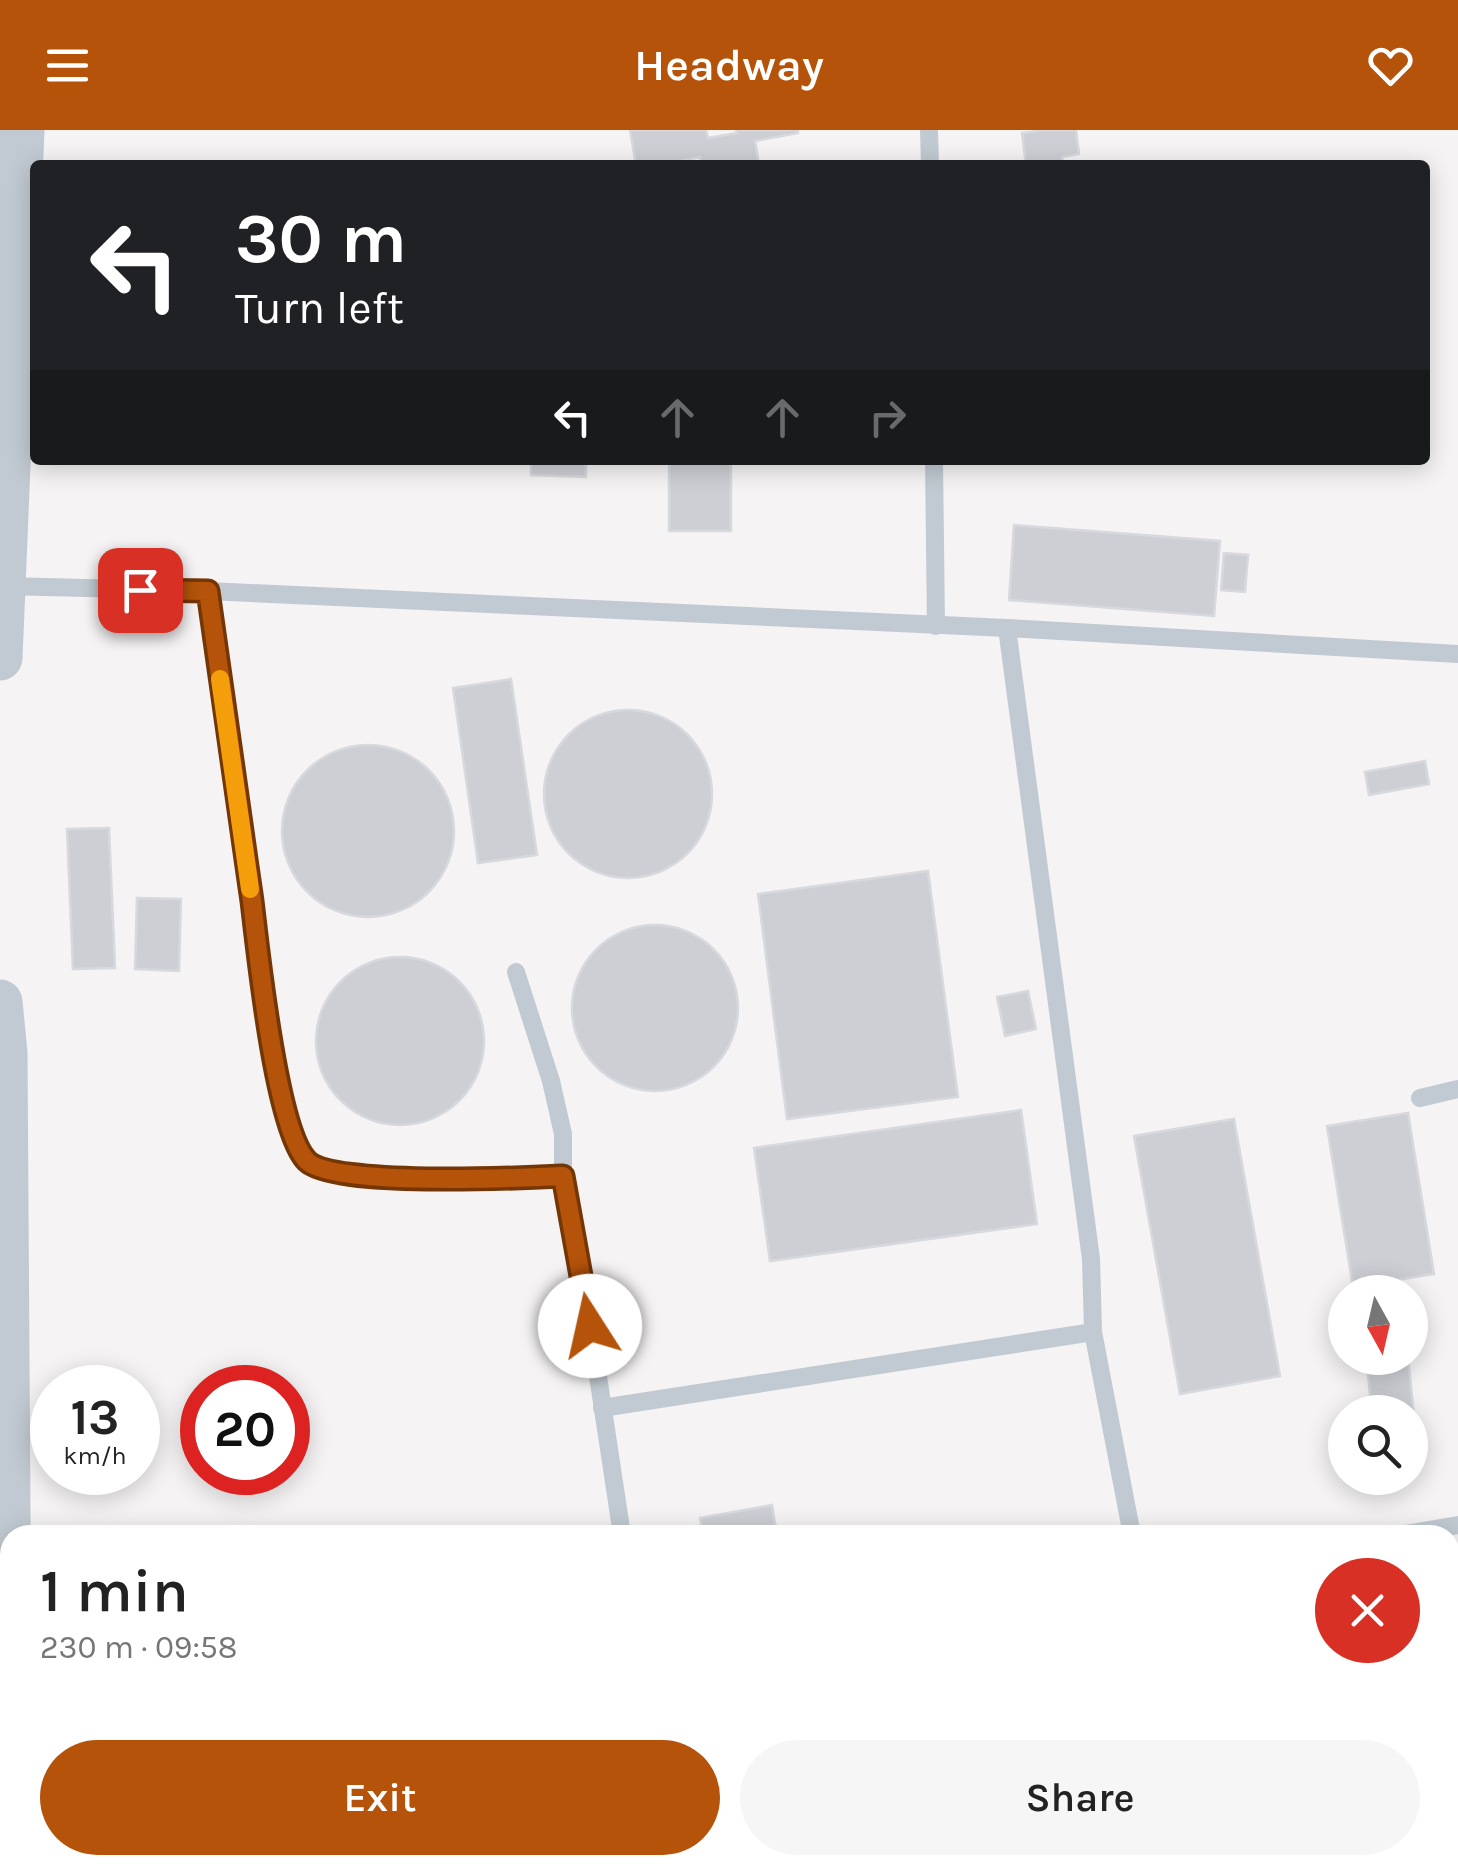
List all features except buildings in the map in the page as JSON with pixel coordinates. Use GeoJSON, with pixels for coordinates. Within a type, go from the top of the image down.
{"type":"FeatureCollection","features":[{"type":"Feature","properties":{"kind":"street"},"geometry":{"type":"LineString","coordinates":[[0,658],[22,130]]}},
{"type":"Feature","properties":{"kind":"street"},"geometry":{"type":"LineString","coordinates":[[0,1002],[5,1072],[8,1525]]}},
{"type":"Feature","properties":{"kind":"lane"},"geometry":{"type":"LineString","coordinates":[[930,130],[930,160]]}},
{"type":"Feature","properties":{"kind":"lane"},"geometry":{"type":"LineString","coordinates":[[934,465],[936,626]]}},
{"type":"Feature","properties":{"kind":"lane"},"geometry":{"type":"LineString","coordinates":[[4,586],[208,591],[1007,628],[1458,654]]}},
{"type":"Feature","properties":{"kind":"lane"},"geometry":{"type":"LineString","coordinates":[[208,591],[273,1056],[294,1139],[308,1162],[332,1173],[563,1176]]}},
{"type":"Feature","properties":{"kind":"lane"},"geometry":{"type":"LineString","coordinates":[[1007,628],[1091,1259],[1093,1332],[1130,1525]]}},
{"type":"Feature","properties":{"kind":"lane"},"geometry":{"type":"LineString","coordinates":[[516,972],[552,1081],[563,1134],[563,1176],[620,1525]]}},
{"type":"Feature","properties":{"kind":"lane"},"geometry":{"type":"LineString","coordinates":[[1420,1098],[1458,1089]]}},
{"type":"Feature","properties":{"kind":"lane"},"geometry":{"type":"LineString","coordinates":[[602,1408],[1093,1332]]}},
{"type":"Feature","properties":{"kind":"slow traffic"},"geometry":{"type":"LineString","coordinates":[[220,679],[250,889]]}},
{"type":"Feature","properties":{"kind":"route"},"geometry":{"type":"LineString","coordinates":[[140,590],[208,591],[273,1056],[294,1139],[308,1162],[332,1173],[365,1176],[563,1176],[590,1326]]}}]}
